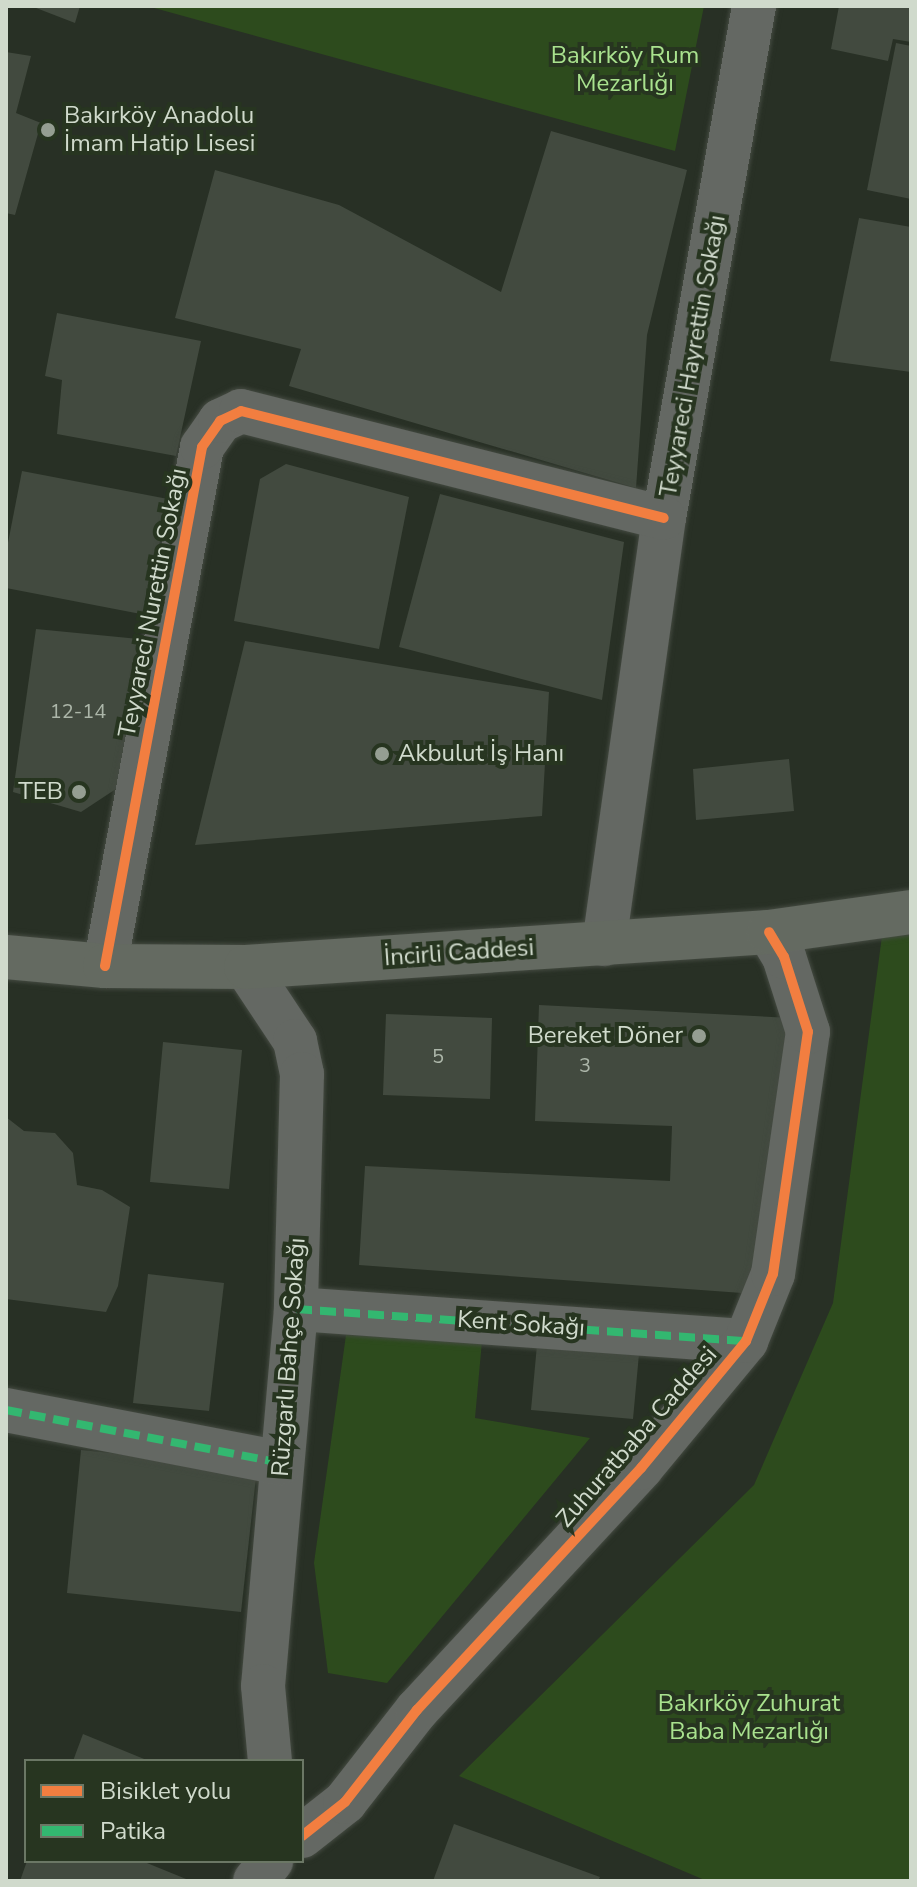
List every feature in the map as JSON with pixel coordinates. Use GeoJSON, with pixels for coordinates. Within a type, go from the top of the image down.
{"type":"FeatureCollection","features":[{"type":"Feature","properties":{"kind":"main road","name":"İncirli Caddesi"},"geometry":{"type":"LineString","coordinates":[[6,957],[105,966],[246,967],[769,932],[911,912]]}},
{"type":"Feature","properties":{"kind":"street","name":"Teyyareci Hayrettin Sokağı"},"geometry":{"type":"LineString","coordinates":[[604,944],[664,518],[754,6]]}},
{"type":"Feature","properties":{"kind":"street","name":"Teyyareci Nurettin Sokağı"},"geometry":{"type":"LineString","coordinates":[[105,966],[202,447],[220,421],[241,411],[664,518]]}},
{"type":"Feature","properties":{"kind":"street","name":"Zuhuratbaba Caddesi"},"geometry":{"type":"LineString","coordinates":[[304,1834],[345,1802],[417,1710],[641,1468],[746,1341],[773,1274],[808,1032],[784,957],[769,932]]}},
{"type":"Feature","properties":{"kind":"street","name":"Rüzgarlı Bahçe Sokağı"},"geometry":{"type":"LineString","coordinates":[[246,967],[295,1041],[302,1074],[296,1309],[263,1686],[270,1759]]}},
{"type":"Feature","properties":{"kind":"street","name":"Kent Sokağı"},"geometry":{"type":"LineString","coordinates":[[296,1309],[746,1341]]}},
{"type":"Feature","properties":{"kind":"street"},"geometry":{"type":"LineString","coordinates":[[6,1410],[281,1463]]}},
{"type":"Feature","properties":{"kind":"green space","name":"Bakırköy Rum Mezarlığı"},"geometry":{"type":"Polygon","coordinates":[[[147,6],[704,6],[675,151],[147,6]]]}},
{"type":"Feature","properties":{"kind":"green space","name":"Bakırköy Zuhurat Baba Mezarlığı"},"geometry":{"type":"Polygon","coordinates":[[[911,935],[911,1881],[707,1881],[459,1776],[754,1485],[833,1303],[882,936],[911,935]]]}},
{"type":"Feature","properties":{"kind":"green space"},"geometry":{"type":"Polygon","coordinates":[[[346,1335],[482,1341],[475,1418],[590,1438],[387,1683],[328,1673],[314,1563],[346,1335]]]}},
{"type":"Feature","properties":{"kind":"building"},"geometry":{"type":"Polygon","coordinates":[[[31,6],[80,6],[75,23],[31,6]]]}},
{"type":"Feature","properties":{"kind":"building"},"geometry":{"type":"Polygon","coordinates":[[[839,6],[911,6],[911,42],[893,39],[888,61],[831,49],[839,6]]]}},
{"type":"Feature","properties":{"kind":"building"},"geometry":{"type":"Polygon","coordinates":[[[896,43],[911,46],[911,199],[867,190],[896,43]]]}},
{"type":"Feature","properties":{"kind":"building"},"geometry":{"type":"Polygon","coordinates":[[[6,52],[31,56],[16,113],[41,123],[15,215],[6,213],[6,52]]]}},
{"type":"Feature","properties":{"kind":"building"},"geometry":{"type":"Polygon","coordinates":[[[551,131],[687,170],[647,335],[636,488],[289,386],[301,349],[175,318],[215,170],[339,205],[501,292],[551,131]]]}},
{"type":"Feature","properties":{"kind":"building"},"geometry":{"type":"Polygon","coordinates":[[[859,218],[911,227],[911,372],[830,361],[859,218]]]}},
{"type":"Feature","properties":{"kind":"building"},"geometry":{"type":"Polygon","coordinates":[[[57,313],[201,341],[176,456],[57,434],[62,380],[45,376],[57,313]]]}},
{"type":"Feature","properties":{"kind":"building"},"geometry":{"type":"Polygon","coordinates":[[[286,464],[409,497],[379,649],[234,621],[260,479],[286,464]]]}},
{"type":"Feature","properties":{"kind":"building"},"geometry":{"type":"Polygon","coordinates":[[[22,471],[168,499],[146,615],[6,588],[6,553],[22,471]]]}},
{"type":"Feature","properties":{"kind":"building"},"geometry":{"type":"Polygon","coordinates":[[[440,494],[624,542],[602,700],[399,647],[440,494]]]}},
{"type":"Feature","properties":{"kind":"building"},"geometry":{"type":"Polygon","coordinates":[[[36,629],[139,639],[125,783],[81,812],[13,792],[36,629]]]}},
{"type":"Feature","properties":{"kind":"building","name":"Akbulut İş Hanı"},"geometry":{"type":"Polygon","coordinates":[[[245,641],[549,692],[542,816],[195,845],[245,641]]]}},
{"type":"Feature","properties":{"kind":"building"},"geometry":{"type":"Polygon","coordinates":[[[789,759],[794,811],[696,820],[693,769],[789,759]]]}},
{"type":"Feature","properties":{"kind":"building"},"geometry":{"type":"Polygon","coordinates":[[[539,1005],[791,1018],[756,1294],[359,1265],[365,1166],[670,1181],[672,1126],[535,1121],[539,1005]]]}},
{"type":"Feature","properties":{"kind":"building"},"geometry":{"type":"Polygon","coordinates":[[[386,1014],[492,1018],[490,1099],[383,1095],[386,1014]]]}},
{"type":"Feature","properties":{"kind":"building"},"geometry":{"type":"Polygon","coordinates":[[[163,1042],[242,1050],[229,1189],[150,1182],[163,1042]]]}},
{"type":"Feature","properties":{"kind":"building"},"geometry":{"type":"Polygon","coordinates":[[[6,1117],[24,1131],[55,1133],[73,1153],[77,1185],[102,1190],[130,1207],[118,1286],[106,1312],[6,1299],[6,1117]]]}},
{"type":"Feature","properties":{"kind":"building"},"geometry":{"type":"Polygon","coordinates":[[[148,1274],[224,1283],[209,1411],[133,1403],[148,1274]]]}},
{"type":"Feature","properties":{"kind":"building"},"geometry":{"type":"Polygon","coordinates":[[[538,1334],[640,1343],[633,1419],[531,1410],[538,1334]]]}},
{"type":"Feature","properties":{"kind":"building"},"geometry":{"type":"Polygon","coordinates":[[[81,1450],[257,1468],[241,1612],[67,1593],[81,1450]]]}},
{"type":"Feature","properties":{"kind":"building"},"geometry":{"type":"Polygon","coordinates":[[[83,1734],[144,1759],[74,1759],[83,1734]]]}},
{"type":"Feature","properties":{"kind":"building"},"geometry":{"type":"Polygon","coordinates":[[[454,1824],[600,1877],[598,1881],[433,1881],[454,1824]]]}},
{"type":"Feature","properties":{"kind":"building"},"geometry":{"type":"Polygon","coordinates":[[[26,1863],[147,1863],[191,1881],[20,1881],[26,1863]]]}},
{"type":"Feature","properties":{"kind":"marked path"},"geometry":{"type":"LineString","coordinates":[[296,1309],[746,1341]]}},
{"type":"Feature","properties":{"kind":"marked path"},"geometry":{"type":"LineString","coordinates":[[6,1410],[281,1463]]}},
{"type":"Feature","properties":{"kind":"cycle path"},"geometry":{"type":"LineString","coordinates":[[105,966],[202,447],[220,421],[241,411],[664,518]]}},
{"type":"Feature","properties":{"kind":"cycle path"},"geometry":{"type":"LineString","coordinates":[[304,1834],[345,1802],[417,1710],[641,1468],[746,1341],[773,1274],[808,1032],[784,957],[769,932]]}},
{"type":"Feature","properties":{"kind":"place","name":"Bakırköy Anadolu İmam Hatip Lisesi"},"geometry":{"type":"Point","coordinates":[48,130]}},
{"type":"Feature","properties":{"kind":"place","name":"Akbulut İş Hanı"},"geometry":{"type":"Point","coordinates":[382,754]}},
{"type":"Feature","properties":{"kind":"place","name":"TEB"},"geometry":{"type":"Point","coordinates":[79,792]}},
{"type":"Feature","properties":{"kind":"place","name":"Bereket Döner"},"geometry":{"type":"Point","coordinates":[699,1036]}}]}
